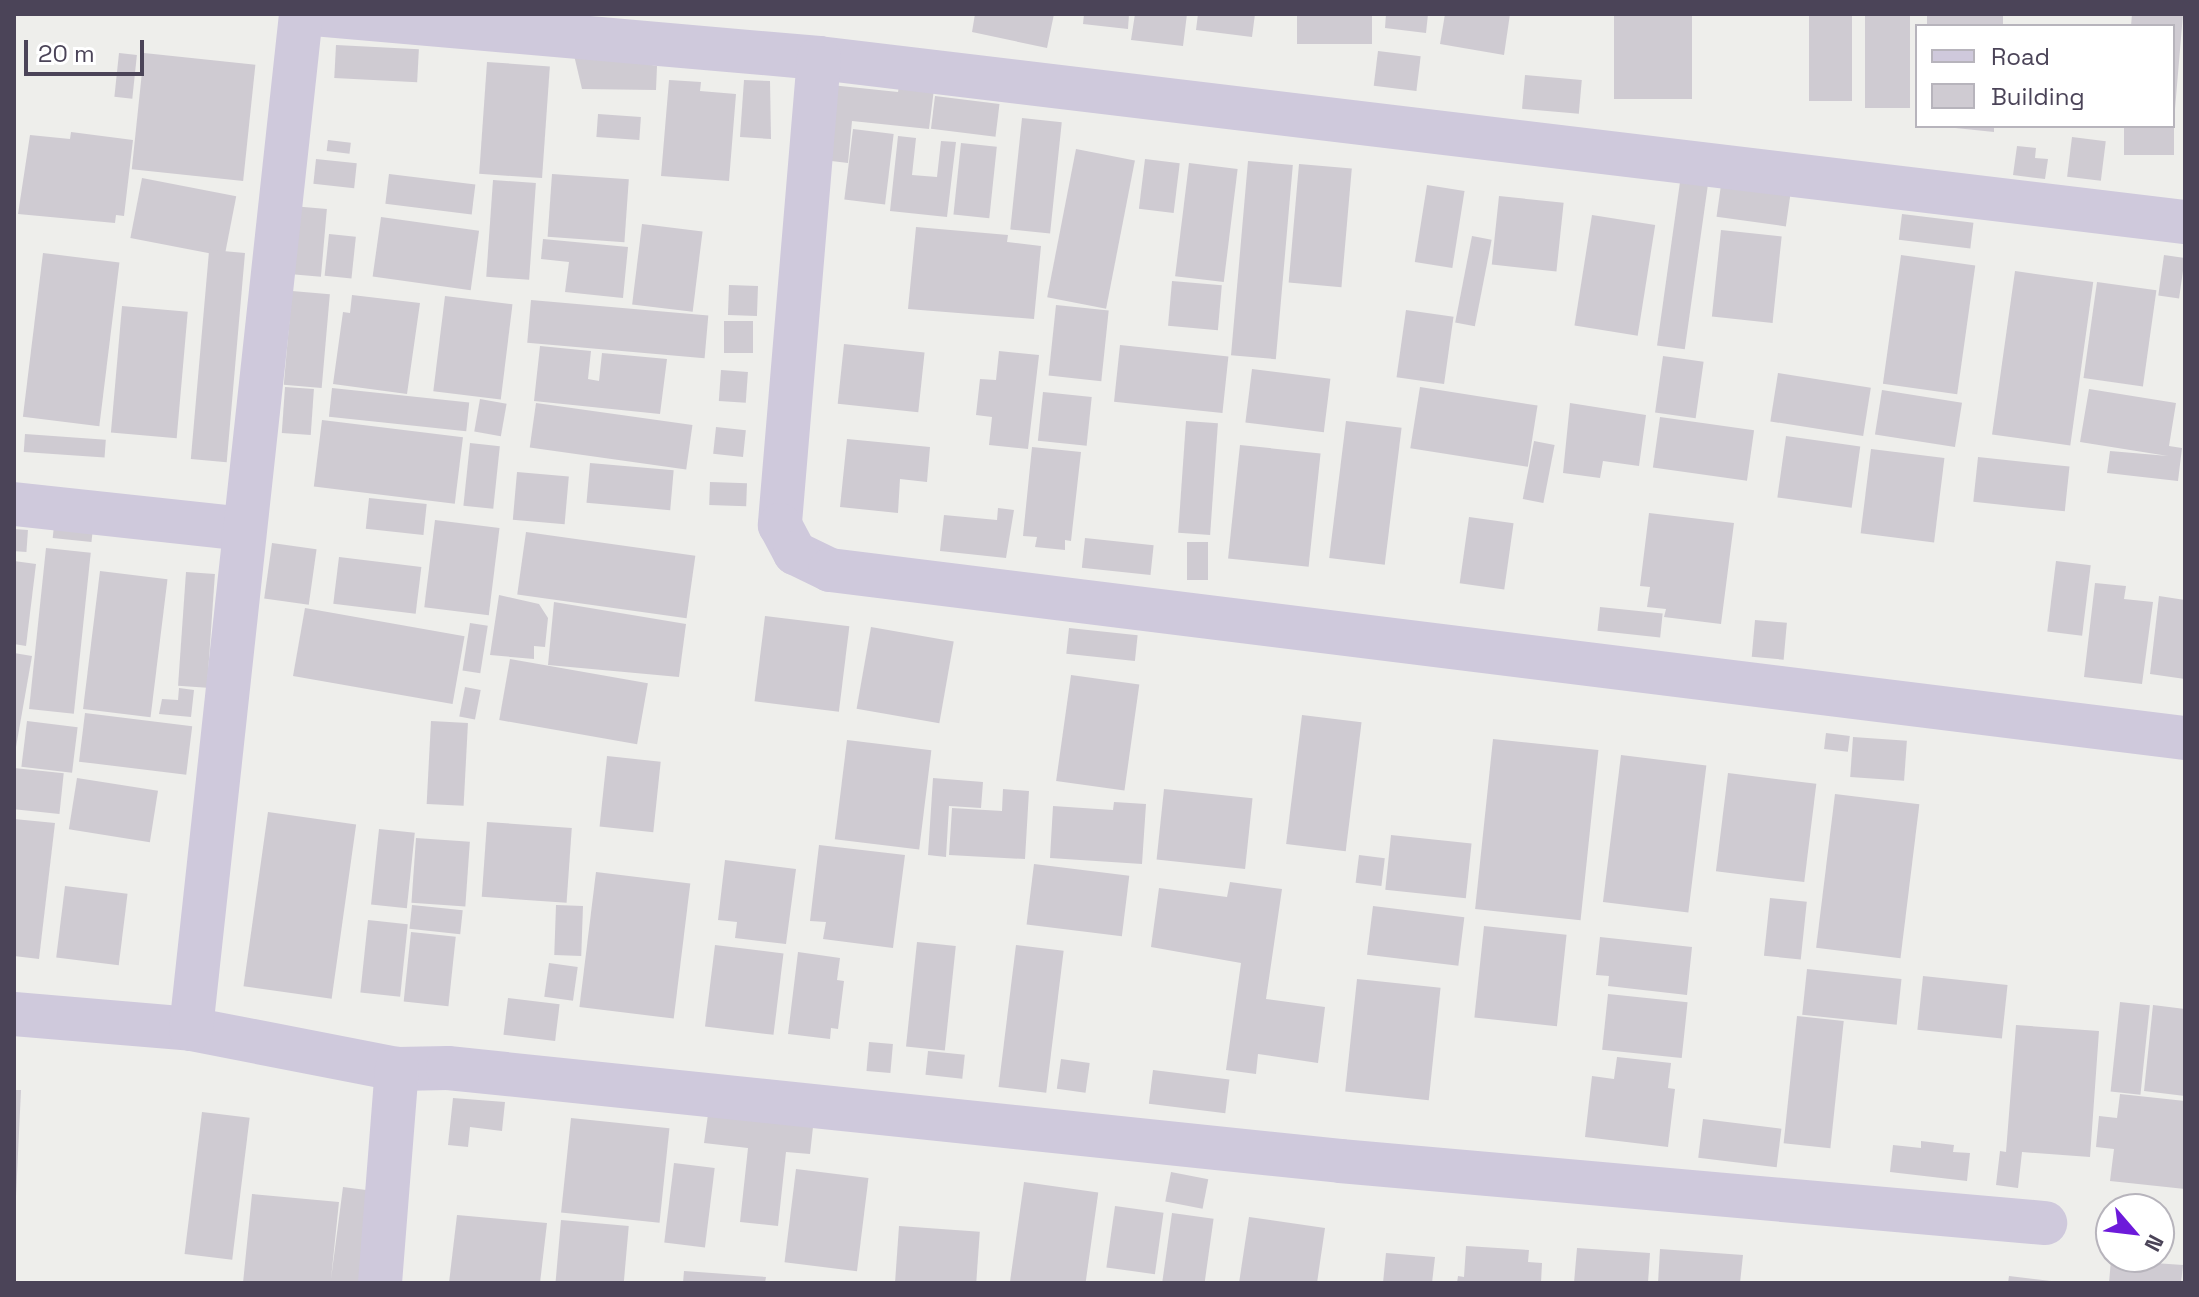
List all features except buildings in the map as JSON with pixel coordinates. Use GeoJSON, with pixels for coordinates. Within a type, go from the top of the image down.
{"type":"FeatureCollection","features":[{"type":"Feature","properties":{"kind":"street"},"geometry":{"type":"LineString","coordinates":[[191,1029],[301,14]]}},
{"type":"Feature","properties":{"kind":"street"},"geometry":{"type":"LineString","coordinates":[[342,15],[819,58],[2185,222]]}},
{"type":"Feature","properties":{"kind":"street"},"geometry":{"type":"LineString","coordinates":[[819,58],[780,525],[795,553],[830,570],[2185,738]]}},
{"type":"Feature","properties":{"kind":"street"},"geometry":{"type":"LineString","coordinates":[[14,504],[244,529]]}},
{"type":"Feature","properties":{"kind":"street"},"geometry":{"type":"LineString","coordinates":[[14,1014],[191,1029],[397,1069],[448,1068],[1340,1161],[2045,1223]]}},
{"type":"Feature","properties":{"kind":"street"},"geometry":{"type":"LineString","coordinates":[[380,1283],[397,1069]]}}]}
